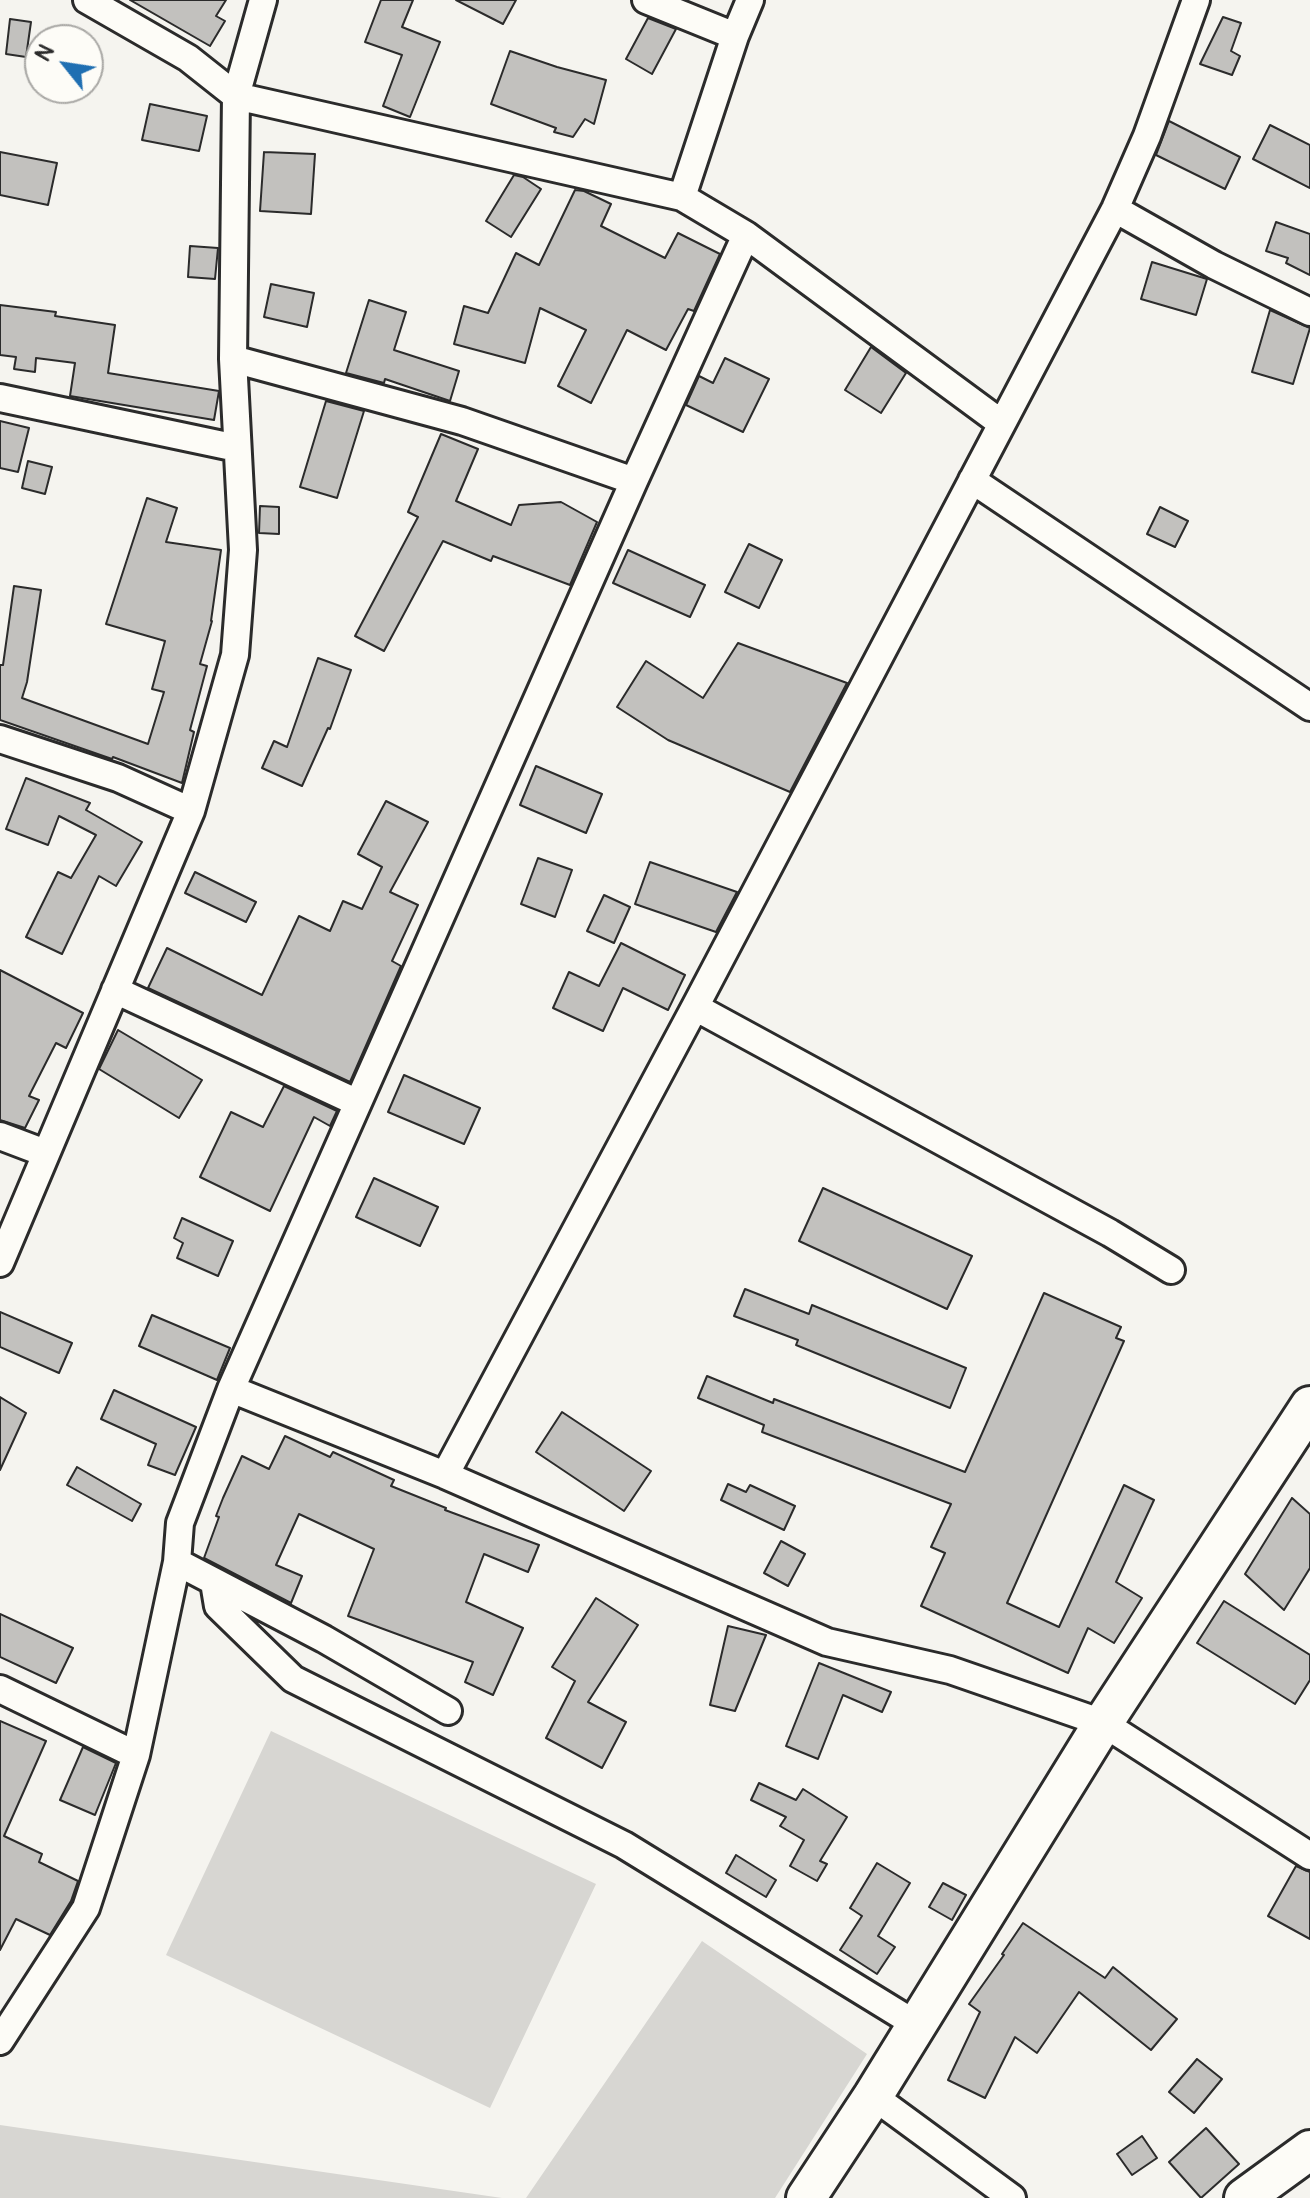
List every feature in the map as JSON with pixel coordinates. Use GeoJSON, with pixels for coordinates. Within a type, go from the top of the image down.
{"type":"FeatureCollection","features":[{"type":"Feature","properties":{"kind":"street"},"geometry":{"type":"LineString","coordinates":[[87,0],[188,58],[236,96],[682,197],[746,235],[1001,423]]}},
{"type":"Feature","properties":{"kind":"street"},"geometry":{"type":"LineString","coordinates":[[0,1263],[191,811],[235,655],[243,550],[233,359],[236,96],[263,0]]}},
{"type":"Feature","properties":{"kind":"street"},"geometry":{"type":"LineString","coordinates":[[646,0],[735,36]]}},
{"type":"Feature","properties":{"kind":"street"},"geometry":{"type":"LineString","coordinates":[[682,197],[735,36],[750,0]]}},
{"type":"Feature","properties":{"kind":"street"},"geometry":{"type":"LineString","coordinates":[[445,1475],[1115,209],[1147,136],[1196,0]]}},
{"type":"Feature","properties":{"kind":"street"},"geometry":{"type":"LineString","coordinates":[[1115,209],[1214,265],[1310,312]]}},
{"type":"Feature","properties":{"kind":"street"},"geometry":{"type":"LineString","coordinates":[[0,2041],[86,1908],[136,1755],[177,1562],[180,1523],[231,1389],[746,235]]}},
{"type":"Feature","properties":{"kind":"street"},"geometry":{"type":"LineString","coordinates":[[233,359],[462,421],[634,481]]}},
{"type":"Feature","properties":{"kind":"street"},"geometry":{"type":"LineString","coordinates":[[0,398],[237,448]]}},
{"type":"Feature","properties":{"kind":"street"},"geometry":{"type":"LineString","coordinates":[[972,480],[1310,707]]}},
{"type":"Feature","properties":{"kind":"street"},"geometry":{"type":"LineString","coordinates":[[0,739],[118,778],[191,811]]}},
{"type":"Feature","properties":{"kind":"street"},"geometry":{"type":"LineString","coordinates":[[115,990],[358,1103]]}},
{"type":"Feature","properties":{"kind":"street"},"geometry":{"type":"LineString","coordinates":[[695,1007],[1110,1233],[1171,1270]]}},
{"type":"Feature","properties":{"kind":"street"},"geometry":{"type":"LineString","coordinates":[[0,1136],[45,1153]]}},
{"type":"Feature","properties":{"kind":"street"},"geometry":{"type":"LineString","coordinates":[[231,1389],[445,1475],[827,1642],[950,1670],[1103,1723],[1310,1856]]}},
{"type":"Feature","properties":{"kind":"street"},"geometry":{"type":"LineString","coordinates":[[806,2198],[873,2096],[1103,1723],[1310,1406]]}},
{"type":"Feature","properties":{"kind":"street"},"geometry":{"type":"LineString","coordinates":[[177,1562],[324,1639],[448,1711]]}},
{"type":"Feature","properties":{"kind":"street"},"geometry":{"type":"LineString","coordinates":[[214,1582],[218,1606],[293,1679],[624,1845],[917,2025]]}},
{"type":"Feature","properties":{"kind":"street"},"geometry":{"type":"LineString","coordinates":[[0,1689],[136,1755]]}},
{"type":"Feature","properties":{"kind":"street"},"geometry":{"type":"LineString","coordinates":[[873,2096],[1012,2198]]}},
{"type":"Feature","properties":{"kind":"street"},"geometry":{"type":"LineString","coordinates":[[1244,2198],[1310,2150]]}},
{"type":"Feature","properties":{"kind":"shaded area"},"geometry":{"type":"Polygon","coordinates":[[[271,1731],[596,1884],[490,2108],[166,1955],[271,1731]]]}},
{"type":"Feature","properties":{"kind":"shaded area"},"geometry":{"type":"Polygon","coordinates":[[[702,1941],[867,2054],[775,2198],[526,2198],[702,1941]]]}},
{"type":"Feature","properties":{"kind":"shaded area"},"geometry":{"type":"Polygon","coordinates":[[[0,2125],[502,2198],[0,2198],[0,2125]]]}},
{"type":"Feature","properties":{"kind":"building"},"geometry":{"type":"Polygon","coordinates":[[[130,0],[226,0],[216,16],[225,21],[210,46],[130,0]]]}},
{"type":"Feature","properties":{"kind":"building"},"geometry":{"type":"Polygon","coordinates":[[[381,0],[413,0],[402,27],[440,42],[410,117],[383,106],[402,55],[365,42],[381,0]]]}},
{"type":"Feature","properties":{"kind":"building"},"geometry":{"type":"Polygon","coordinates":[[[456,0],[516,0],[503,24],[456,0]]]}},
{"type":"Feature","properties":{"kind":"building"},"geometry":{"type":"Polygon","coordinates":[[[1223,17],[1241,23],[1231,51],[1240,56],[1232,75],[1200,64],[1223,17]]]}},
{"type":"Feature","properties":{"kind":"building"},"geometry":{"type":"Polygon","coordinates":[[[648,18],[676,29],[652,74],[626,59],[648,18]]]}},
{"type":"Feature","properties":{"kind":"building"},"geometry":{"type":"Polygon","coordinates":[[[10,19],[31,22],[24,24],[24,57],[6,54],[10,19]]]}},
{"type":"Feature","properties":{"kind":"building"},"geometry":{"type":"Polygon","coordinates":[[[510,51],[606,80],[594,124],[585,119],[573,137],[554,132],[556,128],[491,104],[510,51]]]}},
{"type":"Feature","properties":{"kind":"building"},"geometry":{"type":"Polygon","coordinates":[[[150,104],[207,116],[199,151],[142,140],[150,104]]]}},
{"type":"Feature","properties":{"kind":"building"},"geometry":{"type":"Polygon","coordinates":[[[1169,121],[1240,157],[1225,189],[1156,155],[1169,121]]]}},
{"type":"Feature","properties":{"kind":"building"},"geometry":{"type":"Polygon","coordinates":[[[1270,125],[1310,145],[1310,188],[1253,159],[1270,125]]]}},
{"type":"Feature","properties":{"kind":"building"},"geometry":{"type":"Polygon","coordinates":[[[0,152],[57,163],[48,205],[0,195],[0,152]]]}},
{"type":"Feature","properties":{"kind":"building"},"geometry":{"type":"Polygon","coordinates":[[[264,152],[315,154],[311,214],[260,211],[264,152]]]}},
{"type":"Feature","properties":{"kind":"building"},"geometry":{"type":"Polygon","coordinates":[[[514,175],[541,189],[511,237],[486,221],[514,175]]]}},
{"type":"Feature","properties":{"kind":"building"},"geometry":{"type":"Polygon","coordinates":[[[575,190],[611,204],[601,226],[665,258],[678,233],[720,254],[694,311],[688,309],[666,350],[627,330],[591,403],[558,386],[586,330],[540,308],[525,363],[454,344],[464,306],[488,313],[516,253],[539,265],[575,190]]]}},
{"type":"Feature","properties":{"kind":"building"},"geometry":{"type":"Polygon","coordinates":[[[1276,222],[1310,234],[1310,275],[1286,263],[1288,258],[1266,251],[1276,222]]]}},
{"type":"Feature","properties":{"kind":"building"},"geometry":{"type":"Polygon","coordinates":[[[190,246],[218,248],[215,279],[188,277],[190,246]]]}},
{"type":"Feature","properties":{"kind":"building"},"geometry":{"type":"Polygon","coordinates":[[[1152,262],[1207,279],[1196,315],[1141,299],[1152,262]]]}},
{"type":"Feature","properties":{"kind":"building"},"geometry":{"type":"Polygon","coordinates":[[[271,284],[314,293],[307,327],[264,317],[271,284]]]}},
{"type":"Feature","properties":{"kind":"building"},"geometry":{"type":"Polygon","coordinates":[[[369,300],[406,312],[394,350],[459,371],[450,401],[385,379],[384,383],[346,373],[369,300]]]}},
{"type":"Feature","properties":{"kind":"building"},"geometry":{"type":"Polygon","coordinates":[[[0,305],[56,312],[55,316],[115,325],[108,373],[219,391],[214,420],[70,396],[75,363],[36,358],[35,372],[14,369],[16,357],[0,355],[0,305]]]}},
{"type":"Feature","properties":{"kind":"building"},"geometry":{"type":"Polygon","coordinates":[[[1270,310],[1310,328],[1293,384],[1252,372],[1270,310]]]}},
{"type":"Feature","properties":{"kind":"building"},"geometry":{"type":"Polygon","coordinates":[[[871,347],[906,373],[881,413],[845,390],[871,347]]]}},
{"type":"Feature","properties":{"kind":"building"},"geometry":{"type":"Polygon","coordinates":[[[725,358],[769,379],[743,432],[686,405],[699,376],[713,383],[725,358]]]}},
{"type":"Feature","properties":{"kind":"building"},"geometry":{"type":"Polygon","coordinates":[[[326,401],[364,411],[337,498],[300,487],[326,401]]]}},
{"type":"Feature","properties":{"kind":"building"},"geometry":{"type":"Polygon","coordinates":[[[0,421],[29,428],[18,472],[0,468],[0,421]]]}},
{"type":"Feature","properties":{"kind":"building"},"geometry":{"type":"Polygon","coordinates":[[[441,434],[478,449],[456,501],[511,525],[519,505],[561,502],[597,522],[570,585],[493,556],[491,561],[443,541],[384,651],[355,636],[418,517],[408,512],[441,434]]]}},
{"type":"Feature","properties":{"kind":"building"},"geometry":{"type":"Polygon","coordinates":[[[28,461],[52,467],[45,494],[22,488],[28,461]]]}},
{"type":"Feature","properties":{"kind":"building"},"geometry":{"type":"Polygon","coordinates":[[[147,498],[177,508],[166,542],[221,550],[212,621],[200,664],[207,666],[190,730],[194,732],[182,783],[0,720],[0,665],[3,665],[14,586],[41,590],[22,698],[148,744],[164,692],[152,689],[165,641],[106,624],[147,498]]]}},
{"type":"Feature","properties":{"kind":"building"},"geometry":{"type":"Polygon","coordinates":[[[260,506],[279,507],[279,534],[259,533],[260,506]]]}},
{"type":"Feature","properties":{"kind":"building"},"geometry":{"type":"Polygon","coordinates":[[[1160,507],[1188,521],[1175,547],[1147,534],[1160,507]]]}},
{"type":"Feature","properties":{"kind":"building"},"geometry":{"type":"Polygon","coordinates":[[[749,544],[782,560],[759,608],[725,592],[749,544]]]}},
{"type":"Feature","properties":{"kind":"building"},"geometry":{"type":"Polygon","coordinates":[[[628,550],[705,585],[690,617],[613,583],[628,550]]]}},
{"type":"Feature","properties":{"kind":"building"},"geometry":{"type":"Polygon","coordinates":[[[738,643],[847,683],[790,792],[668,740],[617,707],[646,661],[703,698],[738,643]]]}},
{"type":"Feature","properties":{"kind":"building"},"geometry":{"type":"Polygon","coordinates":[[[318,658],[351,670],[330,729],[302,786],[262,768],[274,741],[287,747],[318,658]]]}},
{"type":"Feature","properties":{"kind":"building"},"geometry":{"type":"Polygon","coordinates":[[[536,766],[602,794],[586,833],[520,805],[536,766]]]}},
{"type":"Feature","properties":{"kind":"building"},"geometry":{"type":"Polygon","coordinates":[[[26,778],[90,803],[86,810],[142,842],[116,886],[99,876],[62,954],[26,937],[58,872],[71,878],[96,835],[59,816],[48,845],[6,829],[26,778]]]}},
{"type":"Feature","properties":{"kind":"building"},"geometry":{"type":"Polygon","coordinates":[[[386,801],[428,822],[390,892],[418,905],[392,961],[401,966],[350,1082],[148,988],[167,948],[262,995],[299,916],[330,931],[343,901],[362,909],[382,867],[358,854],[386,801]]]}},
{"type":"Feature","properties":{"kind":"building"},"geometry":{"type":"Polygon","coordinates":[[[538,858],[572,870],[555,917],[521,904],[538,858]]]}},
{"type":"Feature","properties":{"kind":"building"},"geometry":{"type":"Polygon","coordinates":[[[650,862],[737,892],[716,932],[635,904],[650,862]]]}},
{"type":"Feature","properties":{"kind":"building"},"geometry":{"type":"Polygon","coordinates":[[[195,872],[256,902],[246,922],[185,893],[195,872]]]}},
{"type":"Feature","properties":{"kind":"building"},"geometry":{"type":"Polygon","coordinates":[[[604,895],[630,907],[614,943],[587,931],[604,895]]]}},
{"type":"Feature","properties":{"kind":"building"},"geometry":{"type":"Polygon","coordinates":[[[621,943],[685,975],[668,1010],[623,988],[603,1031],[553,1008],[569,972],[599,986],[621,943]]]}},
{"type":"Feature","properties":{"kind":"building"},"geometry":{"type":"Polygon","coordinates":[[[0,970],[83,1013],[66,1048],[56,1043],[29,1096],[39,1100],[25,1128],[0,1120],[0,970]]]}},
{"type":"Feature","properties":{"kind":"building"},"geometry":{"type":"Polygon","coordinates":[[[118,1030],[202,1080],[179,1118],[99,1069],[118,1030]]]}},
{"type":"Feature","properties":{"kind":"building"},"geometry":{"type":"Polygon","coordinates":[[[404,1075],[480,1108],[464,1144],[388,1112],[404,1075]]]}},
{"type":"Feature","properties":{"kind":"building"},"geometry":{"type":"Polygon","coordinates":[[[284,1086],[337,1111],[330,1126],[314,1117],[270,1211],[200,1177],[231,1112],[263,1127],[284,1086]]]}},
{"type":"Feature","properties":{"kind":"building"},"geometry":{"type":"Polygon","coordinates":[[[374,1178],[438,1207],[420,1246],[356,1217],[374,1178]]]}},
{"type":"Feature","properties":{"kind":"building"},"geometry":{"type":"Polygon","coordinates":[[[823,1188],[972,1256],[947,1309],[799,1241],[823,1188]]]}},
{"type":"Feature","properties":{"kind":"building"},"geometry":{"type":"Polygon","coordinates":[[[182,1218],[233,1241],[218,1276],[177,1258],[183,1243],[174,1238],[182,1218]]]}},
{"type":"Feature","properties":{"kind":"building"},"geometry":{"type":"Polygon","coordinates":[[[745,1289],[809,1314],[812,1305],[966,1368],[950,1408],[796,1345],[798,1340],[734,1316],[745,1289]]]}},
{"type":"Feature","properties":{"kind":"building"},"geometry":{"type":"Polygon","coordinates":[[[1044,1293],[1121,1327],[1116,1338],[1124,1341],[1007,1603],[1059,1627],[1124,1485],[1154,1500],[1116,1582],[1142,1598],[1114,1643],[1088,1628],[1068,1673],[921,1606],[945,1553],[931,1547],[951,1504],[762,1432],[764,1425],[698,1398],[707,1376],[965,1472],[1044,1293]]]}},
{"type":"Feature","properties":{"kind":"building"},"geometry":{"type":"Polygon","coordinates":[[[0,1312],[72,1343],[59,1373],[0,1347],[0,1312]]]}},
{"type":"Feature","properties":{"kind":"building"},"geometry":{"type":"Polygon","coordinates":[[[152,1315],[230,1348],[217,1380],[139,1346],[152,1315]]]}},
{"type":"Feature","properties":{"kind":"building"},"geometry":{"type":"Polygon","coordinates":[[[114,1390],[196,1427],[175,1475],[148,1465],[156,1444],[101,1419],[114,1390]]]}},
{"type":"Feature","properties":{"kind":"building"},"geometry":{"type":"Polygon","coordinates":[[[0,1397],[26,1413],[0,1470],[0,1397]]]}},
{"type":"Feature","properties":{"kind":"building"},"geometry":{"type":"Polygon","coordinates":[[[562,1412],[651,1471],[624,1511],[536,1452],[562,1412]]]}},
{"type":"Feature","properties":{"kind":"building"},"geometry":{"type":"Polygon","coordinates":[[[285,1436],[330,1457],[333,1452],[394,1480],[391,1486],[445,1510],[539,1545],[528,1572],[484,1554],[466,1602],[523,1628],[493,1695],[465,1682],[473,1662],[348,1616],[374,1549],[299,1514],[276,1565],[302,1576],[291,1603],[204,1558],[219,1517],[216,1516],[242,1456],[269,1469],[285,1436]]]}},
{"type":"Feature","properties":{"kind":"building"},"geometry":{"type":"Polygon","coordinates":[[[77,1467],[141,1504],[132,1521],[67,1485],[77,1467]]]}},
{"type":"Feature","properties":{"kind":"building"},"geometry":{"type":"Polygon","coordinates":[[[728,1484],[746,1492],[750,1485],[795,1506],[784,1530],[721,1500],[728,1484]]]}},
{"type":"Feature","properties":{"kind":"building"},"geometry":{"type":"Polygon","coordinates":[[[1292,1498],[1310,1514],[1310,1568],[1284,1610],[1245,1574],[1292,1498]]]}},
{"type":"Feature","properties":{"kind":"building"},"geometry":{"type":"Polygon","coordinates":[[[781,1541],[805,1554],[788,1586],[764,1573],[781,1541]]]}},
{"type":"Feature","properties":{"kind":"building"},"geometry":{"type":"Polygon","coordinates":[[[596,1598],[638,1625],[588,1702],[626,1722],[602,1768],[546,1738],[575,1681],[552,1667],[596,1598]]]}},
{"type":"Feature","properties":{"kind":"building"},"geometry":{"type":"Polygon","coordinates":[[[1224,1601],[1310,1655],[1310,1680],[1295,1704],[1197,1643],[1224,1601]]]}},
{"type":"Feature","properties":{"kind":"building"},"geometry":{"type":"Polygon","coordinates":[[[0,1614],[73,1648],[56,1683],[0,1657],[0,1614]]]}},
{"type":"Feature","properties":{"kind":"building"},"geometry":{"type":"Polygon","coordinates":[[[728,1626],[766,1635],[735,1711],[710,1705],[728,1626]]]}},
{"type":"Feature","properties":{"kind":"building"},"geometry":{"type":"Polygon","coordinates":[[[819,1663],[891,1692],[882,1712],[843,1695],[818,1759],[786,1746],[819,1663]]]}},
{"type":"Feature","properties":{"kind":"building"},"geometry":{"type":"Polygon","coordinates":[[[0,1721],[46,1741],[4,1836],[42,1854],[39,1862],[78,1881],[71,1901],[50,1935],[16,1919],[0,1950],[0,1721]]]}},
{"type":"Feature","properties":{"kind":"building"},"geometry":{"type":"Polygon","coordinates":[[[83,1747],[116,1763],[95,1815],[60,1800],[83,1747]]]}},
{"type":"Feature","properties":{"kind":"building"},"geometry":{"type":"Polygon","coordinates":[[[759,1783],[796,1800],[803,1789],[847,1817],[820,1861],[827,1864],[817,1881],[790,1866],[804,1840],[780,1826],[786,1817],[751,1800],[759,1783]]]}},
{"type":"Feature","properties":{"kind":"building"},"geometry":{"type":"Polygon","coordinates":[[[736,1855],[776,1880],[766,1897],[726,1873],[736,1855]]]}},
{"type":"Feature","properties":{"kind":"building"},"geometry":{"type":"Polygon","coordinates":[[[877,1863],[910,1883],[878,1936],[895,1947],[877,1974],[840,1950],[862,1916],[850,1908],[877,1863]]]}},
{"type":"Feature","properties":{"kind":"building"},"geometry":{"type":"Polygon","coordinates":[[[1296,1866],[1310,1872],[1310,1939],[1268,1916],[1296,1866]]]}},
{"type":"Feature","properties":{"kind":"building"},"geometry":{"type":"Polygon","coordinates":[[[943,1883],[966,1895],[952,1920],[929,1907],[943,1883]]]}},
{"type":"Feature","properties":{"kind":"building"},"geometry":{"type":"Polygon","coordinates":[[[1023,1923],[1105,1978],[1113,1967],[1177,2019],[1151,2050],[1079,1992],[1037,2053],[1015,2037],[985,2098],[948,2080],[980,2012],[969,2004],[1023,1923]]]}},
{"type":"Feature","properties":{"kind":"building"},"geometry":{"type":"Polygon","coordinates":[[[1197,2059],[1222,2079],[1194,2113],[1169,2092],[1197,2059]]]}},
{"type":"Feature","properties":{"kind":"building"},"geometry":{"type":"Polygon","coordinates":[[[1206,2128],[1239,2164],[1201,2198],[1169,2162],[1206,2128]]]}},
{"type":"Feature","properties":{"kind":"building"},"geometry":{"type":"Polygon","coordinates":[[[1142,2136],[1157,2158],[1132,2175],[1117,2154],[1142,2136]]]}}]}
